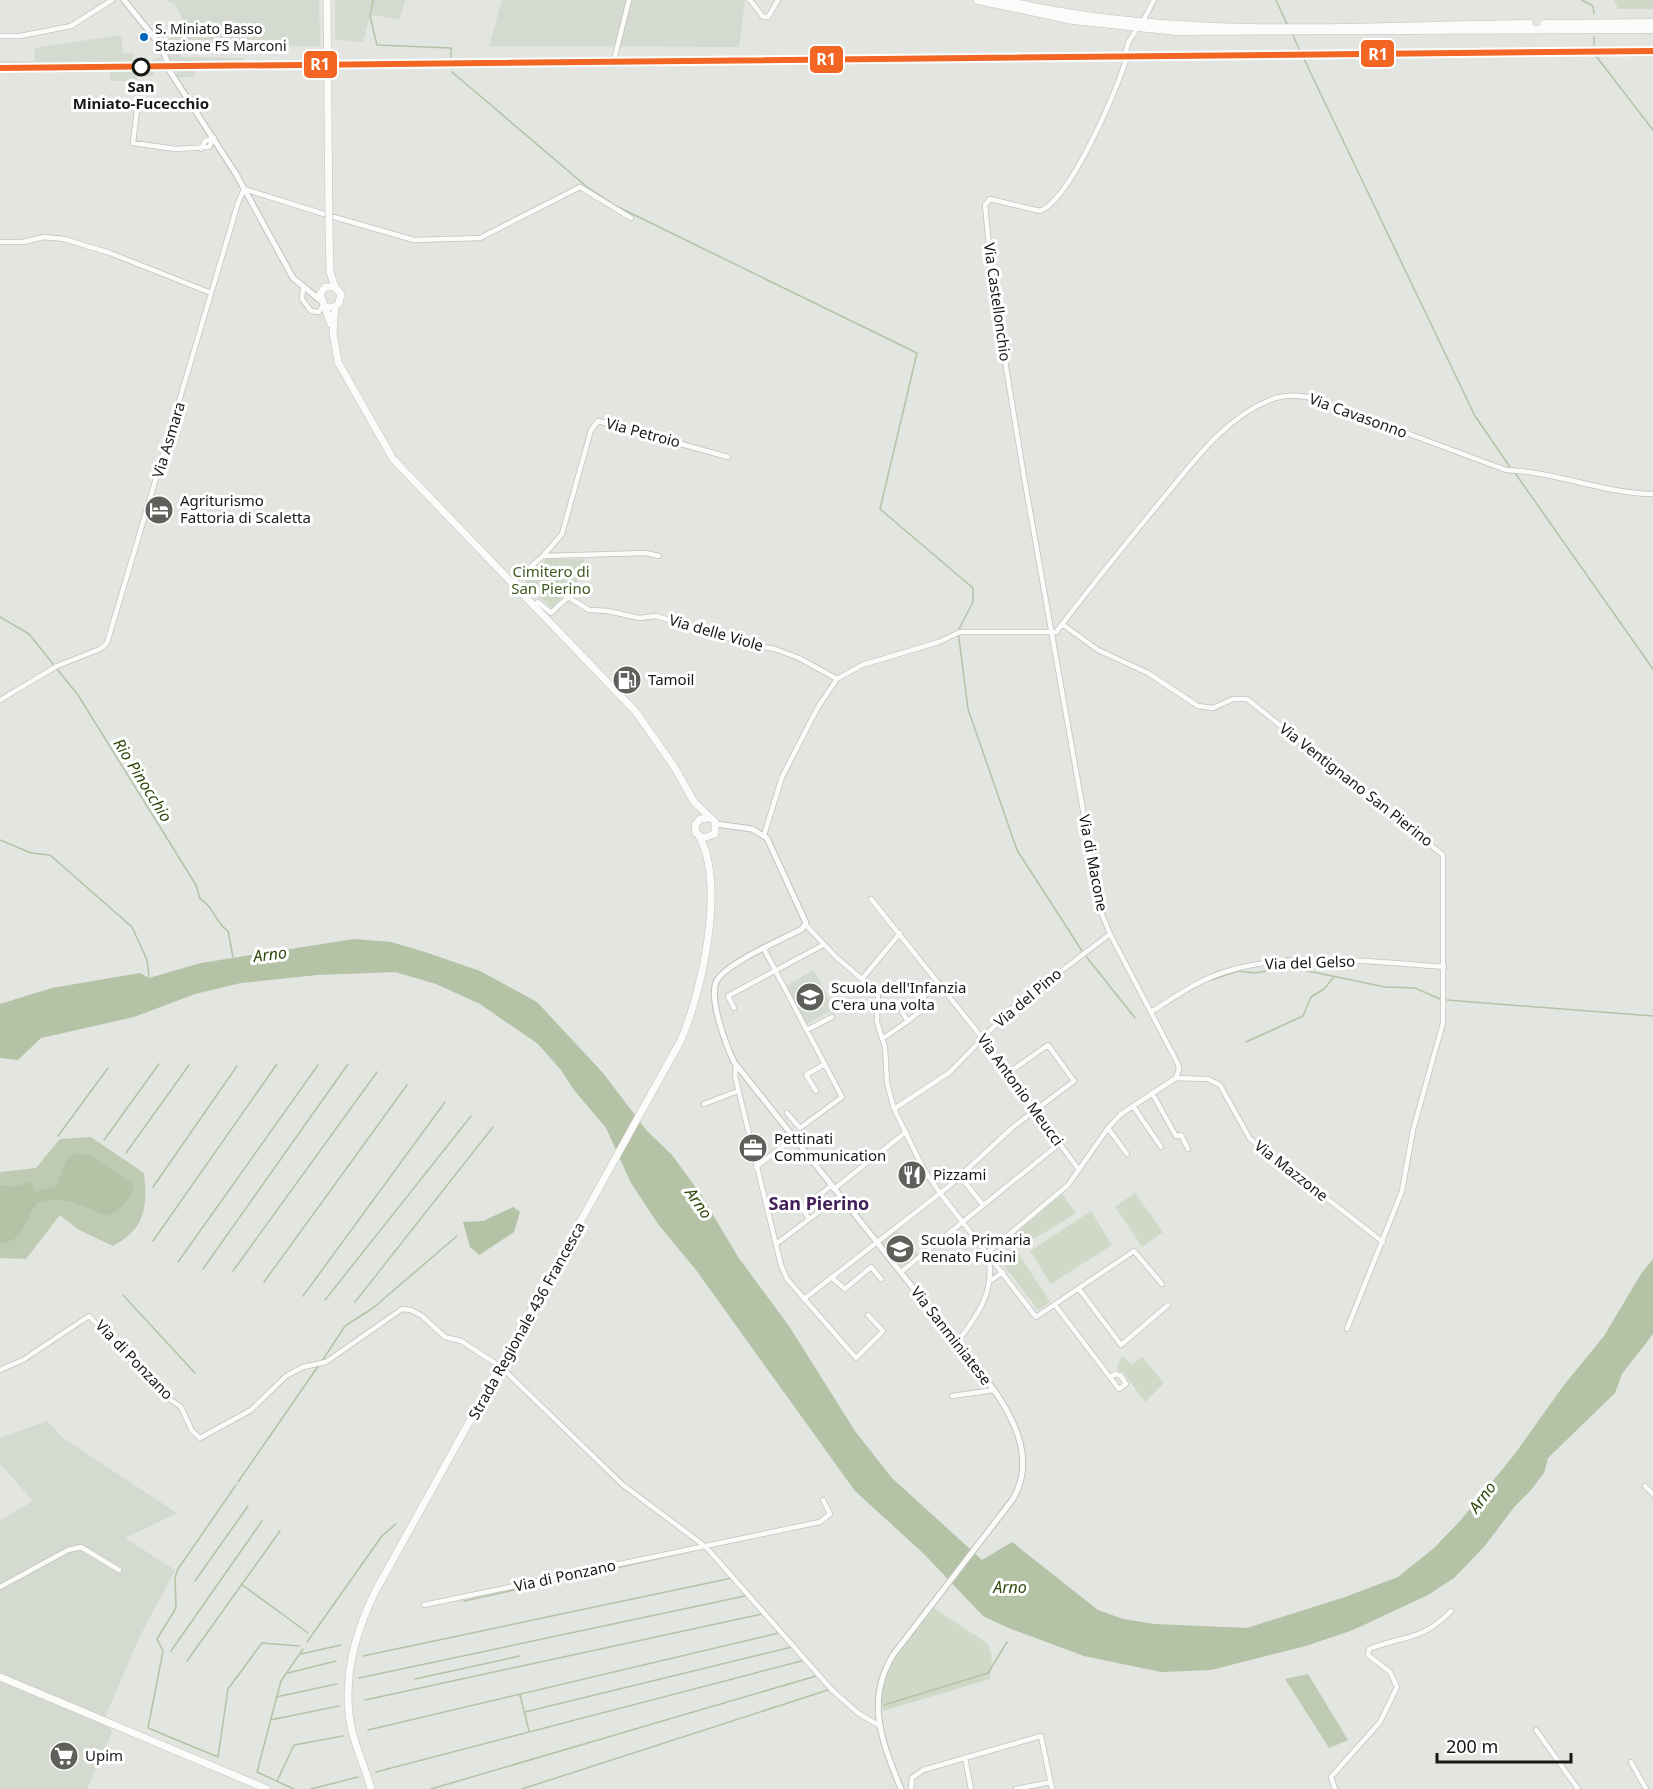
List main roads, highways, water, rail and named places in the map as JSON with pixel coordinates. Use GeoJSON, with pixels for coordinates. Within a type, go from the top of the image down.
{"type":"FeatureCollection","features":[{"type":"Feature","properties":{"kind":"highway"},"geometry":{"type":"LineString","coordinates":[[978,0],[1097,23],[1176,31],[1653,29]]}},
{"type":"Feature","properties":{"kind":"highway"},"geometry":{"type":"LineString","coordinates":[[1002,0],[1122,20],[1252,29]]}},
{"type":"Feature","properties":{"kind":"highway"},"geometry":{"type":"LineString","coordinates":[[1318,29],[1653,23]]}},
{"type":"Feature","properties":{"kind":"main road","name":"Strada Regionale 436 Francesca"},"geometry":{"type":"LineString","coordinates":[[327,0],[330,264],[335,287],[341,297],[334,307],[333,332]]}},
{"type":"Feature","properties":{"kind":"main road","name":"Strada Regionale 436 Francesca"},"geometry":{"type":"LineString","coordinates":[[330,264],[323,304],[333,332],[338,362],[393,458],[636,712],[675,768],[694,802],[716,824],[707,856]]}},
{"type":"Feature","properties":{"kind":"main road"},"geometry":{"type":"LineString","coordinates":[[324,288],[335,287]]}},
{"type":"Feature","properties":{"kind":"main road"},"geometry":{"type":"LineString","coordinates":[[323,304],[334,307]]}},
{"type":"Feature","properties":{"kind":"main road","name":"Strada Regionale 436 Francesca"},"geometry":{"type":"LineString","coordinates":[[371,1787],[352,1730],[349,1710],[350,1669],[358,1627],[375,1592],[676,1052],[699,990],[707,944],[710,897],[707,856],[695,830],[694,802]]}},
{"type":"Feature","properties":{"kind":"main road"},"geometry":{"type":"LineString","coordinates":[[696,823],[702,818],[709,818]]}},
{"type":"Feature","properties":{"kind":"main road"},"geometry":{"type":"LineString","coordinates":[[699,836],[707,839],[714,835]]}},
{"type":"Feature","properties":{"kind":"main road"},"geometry":{"type":"LineString","coordinates":[[0,1677],[267,1789]]}},
{"type":"Feature","properties":{"kind":"water","name":"Arno"},"geometry":{"type":"Polygon","coordinates":[[[354,939],[391,942],[425,952],[480,971],[537,1002],[603,1073],[647,1131],[672,1155],[702,1196],[738,1257],[789,1326],[855,1431],[892,1478],[982,1560],[1012,1542],[1098,1610],[1123,1619],[1154,1624],[1247,1628],[1345,1597],[1398,1577],[1434,1548],[1460,1521],[1514,1455],[1564,1385],[1604,1336],[1641,1274],[1653,1259],[1653,1334],[1622,1374],[1615,1393],[1548,1458],[1544,1473],[1484,1547],[1454,1578],[1428,1595],[1353,1630],[1306,1646],[1211,1670],[1161,1672],[1084,1656],[983,1616],[924,1554],[855,1491],[696,1270],[658,1224],[631,1183],[606,1128],[538,1044],[480,1004],[436,984],[395,972],[317,975],[241,983],[195,994],[134,1017],[41,1038],[18,1060],[0,1058],[0,1004],[52,988],[140,973],[149,978],[201,963],[354,939]]]}},
{"type":"Feature","properties":{"kind":"water"},"geometry":{"type":"Polygon","coordinates":[[[76,1153],[89,1155],[133,1184],[131,1195],[125,1203],[108,1216],[66,1201],[38,1202],[20,1234],[15,1239],[0,1243],[0,1185],[13,1187],[32,1182],[34,1192],[57,1186],[66,1160],[76,1153]]]}},
{"type":"Feature","properties":{"kind":"water"},"geometry":{"type":"Polygon","coordinates":[[[513,1207],[520,1212],[514,1232],[479,1255],[470,1247],[463,1222],[483,1221],[513,1207]]]}},
{"type":"Feature","properties":{"kind":"waterway"},"geometry":{"type":"LineString","coordinates":[[373,0],[370,16],[377,45],[451,48],[451,57]]}},
{"type":"Feature","properties":{"kind":"waterway"},"geometry":{"type":"LineString","coordinates":[[1276,0],[1287,24]]}},
{"type":"Feature","properties":{"kind":"waterway"},"geometry":{"type":"LineString","coordinates":[[1582,0],[1593,6],[1594,14]]}},
{"type":"Feature","properties":{"kind":"waterway"},"geometry":{"type":"LineString","coordinates":[[1292,33],[1299,49]]}},
{"type":"Feature","properties":{"kind":"waterway"},"geometry":{"type":"LineString","coordinates":[[1594,37],[1594,45]]}},
{"type":"Feature","properties":{"kind":"waterway"},"geometry":{"type":"LineString","coordinates":[[1596,56],[1653,130]]}},
{"type":"Feature","properties":{"kind":"waterway"},"geometry":{"type":"LineString","coordinates":[[1304,59],[1475,416],[1512,470]]}},
{"type":"Feature","properties":{"kind":"waterway"},"geometry":{"type":"LineString","coordinates":[[452,72],[586,186],[616,206],[917,353],[880,509],[973,588],[973,602],[958,631],[968,709],[1017,850],[1082,951]]}},
{"type":"Feature","properties":{"kind":"waterway"},"geometry":{"type":"LineString","coordinates":[[1515,473],[1653,669]]}},
{"type":"Feature","properties":{"kind":"waterway","name":"Rio Pinocchio"},"geometry":{"type":"LineString","coordinates":[[0,617],[29,634],[54,665]]}},
{"type":"Feature","properties":{"kind":"waterway","name":"Rio Pinocchio"},"geometry":{"type":"LineString","coordinates":[[57,669],[78,695],[196,885],[200,899],[228,931],[233,957]]}},
{"type":"Feature","properties":{"kind":"waterway"},"geometry":{"type":"LineString","coordinates":[[0,840],[31,853],[50,855],[132,927],[147,960],[149,977]]}},
{"type":"Feature","properties":{"kind":"waterway"},"geometry":{"type":"LineString","coordinates":[[1085,955],[1135,1018]]}},
{"type":"Feature","properties":{"kind":"waterway"},"geometry":{"type":"LineString","coordinates":[[1211,980],[1238,971],[1255,973],[1289,967],[1385,987],[1415,988],[1440,999]]}},
{"type":"Feature","properties":{"kind":"waterway"},"geometry":{"type":"LineString","coordinates":[[1246,1042],[1303,1016],[1311,997],[1324,989],[1333,978]]}},
{"type":"Feature","properties":{"kind":"waterway"},"geometry":{"type":"LineString","coordinates":[[1447,1000],[1653,1016]]}},
{"type":"Feature","properties":{"kind":"waterway"},"geometry":{"type":"LineString","coordinates":[[104,1140],[159,1064]]}},
{"type":"Feature","properties":{"kind":"waterway"},"geometry":{"type":"LineString","coordinates":[[153,1241],[277,1064]]}},
{"type":"Feature","properties":{"kind":"waterway"},"geometry":{"type":"LineString","coordinates":[[203,1269],[348,1064]]}},
{"type":"Feature","properties":{"kind":"waterway"},"geometry":{"type":"LineString","coordinates":[[126,1153],[189,1065]]}},
{"type":"Feature","properties":{"kind":"waterway"},"geometry":{"type":"LineString","coordinates":[[178,1262],[318,1065]]}},
{"type":"Feature","properties":{"kind":"waterway"},"geometry":{"type":"LineString","coordinates":[[153,1187],[237,1066]]}},
{"type":"Feature","properties":{"kind":"waterway"},"geometry":{"type":"LineString","coordinates":[[58,1136],[108,1068]]}},
{"type":"Feature","properties":{"kind":"waterway"},"geometry":{"type":"LineString","coordinates":[[233,1271],[377,1072]]}},
{"type":"Feature","properties":{"kind":"waterway"},"geometry":{"type":"LineString","coordinates":[[264,1282],[407,1085]]}},
{"type":"Feature","properties":{"kind":"waterway"},"geometry":{"type":"LineString","coordinates":[[303,1296],[445,1102]]}},
{"type":"Feature","properties":{"kind":"waterway"},"geometry":{"type":"LineString","coordinates":[[325,1300],[471,1116]]}},
{"type":"Feature","properties":{"kind":"waterway"},"geometry":{"type":"LineString","coordinates":[[355,1302],[493,1127]]}},
{"type":"Feature","properties":{"kind":"waterway"},"geometry":{"type":"LineString","coordinates":[[322,1361],[345,1326],[373,1308],[457,1236]]}},
{"type":"Feature","properties":{"kind":"waterway"},"geometry":{"type":"LineString","coordinates":[[123,1295],[195,1373]]}},
{"type":"Feature","properties":{"kind":"waterway"},"geometry":{"type":"LineString","coordinates":[[238,1482],[319,1365]]}},
{"type":"Feature","properties":{"kind":"waterway"},"geometry":{"type":"LineString","coordinates":[[236,1485],[178,1569],[175,1577],[176,1608],[157,1639],[163,1651],[148,1728],[218,1757],[228,1689],[262,1643],[299,1646]]}},
{"type":"Feature","properties":{"kind":"waterway"},"geometry":{"type":"LineString","coordinates":[[195,1581],[248,1506]]}},
{"type":"Feature","properties":{"kind":"waterway"},"geometry":{"type":"LineString","coordinates":[[171,1651],[262,1521]]}},
{"type":"Feature","properties":{"kind":"waterway"},"geometry":{"type":"LineString","coordinates":[[307,1642],[382,1536],[396,1524]]}},
{"type":"Feature","properties":{"kind":"waterway"},"geometry":{"type":"LineString","coordinates":[[187,1661],[280,1531]]}},
{"type":"Feature","properties":{"kind":"waterway"},"geometry":{"type":"LineString","coordinates":[[464,1601],[688,1552]]}},
{"type":"Feature","properties":{"kind":"waterway"},"geometry":{"type":"LineString","coordinates":[[363,1656],[732,1578]]}},
{"type":"Feature","properties":{"kind":"waterway"},"geometry":{"type":"LineString","coordinates":[[241,1584],[308,1633]]}},
{"type":"Feature","properties":{"kind":"waterway"},"geometry":{"type":"LineString","coordinates":[[359,1678],[745,1596]]}},
{"type":"Feature","properties":{"kind":"waterway"},"geometry":{"type":"LineString","coordinates":[[365,1700],[762,1614]]}},
{"type":"Feature","properties":{"kind":"waterway"},"geometry":{"type":"LineString","coordinates":[[368,1730],[779,1633]]}},
{"type":"Feature","properties":{"kind":"waterway"},"geometry":{"type":"LineString","coordinates":[[884,1705],[988,1673],[1007,1642]]}},
{"type":"Feature","properties":{"kind":"waterway"},"geometry":{"type":"LineString","coordinates":[[301,1654],[341,1645]]}},
{"type":"Feature","properties":{"kind":"waterway"},"geometry":{"type":"LineString","coordinates":[[525,1712],[792,1647]]}},
{"type":"Feature","properties":{"kind":"waterway"},"geometry":{"type":"LineString","coordinates":[[294,1789],[257,1772],[281,1681],[303,1649]]}},
{"type":"Feature","properties":{"kind":"waterway"},"geometry":{"type":"LineString","coordinates":[[415,1679],[520,1656]]}},
{"type":"Feature","properties":{"kind":"waterway"},"geometry":{"type":"LineString","coordinates":[[376,1772],[805,1660]]}},
{"type":"Feature","properties":{"kind":"waterway"},"geometry":{"type":"LineString","coordinates":[[288,1673],[336,1661]]}},
{"type":"Feature","properties":{"kind":"waterway"},"geometry":{"type":"LineString","coordinates":[[431,1789],[816,1676]]}},
{"type":"Feature","properties":{"kind":"waterway"},"geometry":{"type":"LineString","coordinates":[[276,1697],[337,1684]]}},
{"type":"Feature","properties":{"kind":"waterway"},"geometry":{"type":"LineString","coordinates":[[522,1789],[828,1690]]}},
{"type":"Feature","properties":{"kind":"waterway"},"geometry":{"type":"LineString","coordinates":[[520,1695],[529,1731]]}},
{"type":"Feature","properties":{"kind":"waterway"},"geometry":{"type":"LineString","coordinates":[[270,1720],[339,1706]]}},
{"type":"Feature","properties":{"kind":"waterway"},"geometry":{"type":"LineString","coordinates":[[277,1781],[294,1745],[343,1736]]}},
{"type":"Feature","properties":{"kind":"waterway"},"geometry":{"type":"LineString","coordinates":[[311,1789],[358,1777]]}},
{"type":"Feature","properties":{"kind":"tunnel"},"geometry":{"type":"LineString","coordinates":[[614,65],[615,56]]}},
{"type":"Feature","properties":{"kind":"railway"},"geometry":{"type":"LineString","coordinates":[[0,68],[1653,51]]}},
{"type":"Feature","properties":{"kind":"place","name":"S. Miniato Basso Stazione FS Marconi"},"geometry":{"type":"Point","coordinates":[144,37]}},
{"type":"Feature","properties":{"kind":"place","name":"San Miniato-Fucecchio"},"geometry":{"type":"Point","coordinates":[141,67]}},
{"type":"Feature","properties":{"kind":"place","name":"Agriturismo Fattoria di Scaletta"},"geometry":{"type":"Point","coordinates":[159,510]}},
{"type":"Feature","properties":{"kind":"place","name":"Tamoil"},"geometry":{"type":"Point","coordinates":[627,680]}},
{"type":"Feature","properties":{"kind":"place","name":"Scuola dell'Infanzia C'era una volta"},"geometry":{"type":"Point","coordinates":[810,997]}},
{"type":"Feature","properties":{"kind":"place","name":"Pettinati Communication"},"geometry":{"type":"Point","coordinates":[753,1148]}},
{"type":"Feature","properties":{"kind":"place","name":"Pizzami"},"geometry":{"type":"Point","coordinates":[912,1175]}},
{"type":"Feature","properties":{"kind":"place","name":"Scuola Primaria Renato Fucini"},"geometry":{"type":"Point","coordinates":[900,1249]}},
{"type":"Feature","properties":{"kind":"place","name":"Upim"},"geometry":{"type":"Point","coordinates":[64,1756]}},
{"type":"Feature","properties":{"kind":"district","name":"San Pierino"},"geometry":{"type":"Point","coordinates":[819,1204]}},
{"type":"Feature","properties":{"kind":"park label","name":"Cimitero di San Pierino"},"geometry":{"type":"Point","coordinates":[551,580]}}]}
